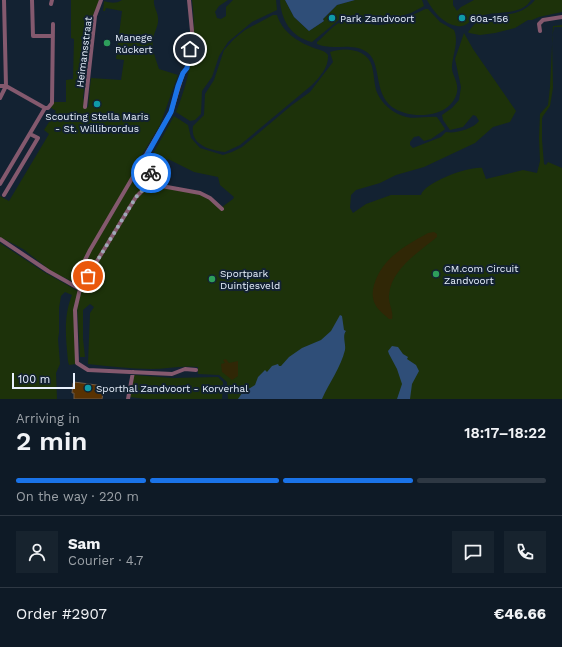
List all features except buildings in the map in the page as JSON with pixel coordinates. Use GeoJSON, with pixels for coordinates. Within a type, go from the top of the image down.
{"type":"FeatureCollection","features":[{"type":"Feature","properties":{"kind":"street"},"geometry":{"type":"LineString","coordinates":[[0,98],[6,86],[4,0]]}},
{"type":"Feature","properties":{"kind":"street"},"geometry":{"type":"LineString","coordinates":[[32,0],[33,36],[53,36]]}},
{"type":"Feature","properties":{"kind":"street","name":"Heimansstraat"},"geometry":{"type":"LineString","coordinates":[[85,107],[95,16],[101,0]]}},
{"type":"Feature","properties":{"kind":"street"},"geometry":{"type":"LineString","coordinates":[[190,0],[192,31],[187,68],[183,73],[178,86],[171,112],[81,268],[75,310],[77,363],[88,370],[172,374],[185,369],[196,370]]}},
{"type":"Feature","properties":{"kind":"street"},"geometry":{"type":"LineString","coordinates":[[540,31],[540,24],[543,20],[562,17]]}},
{"type":"Feature","properties":{"kind":"street"},"geometry":{"type":"LineString","coordinates":[[0,184],[45,108],[48,108],[52,103],[53,24]]}},
{"type":"Feature","properties":{"kind":"street"},"geometry":{"type":"LineString","coordinates":[[0,86],[6,86],[45,108]]}},
{"type":"Feature","properties":{"kind":"street"},"geometry":{"type":"LineString","coordinates":[[4,195],[38,138],[30,134]]}},
{"type":"Feature","properties":{"kind":"street"},"geometry":{"type":"LineString","coordinates":[[78,287],[136,197],[146,187],[152,172],[152,167],[144,160]]}},
{"type":"Feature","properties":{"kind":"street"},"geometry":{"type":"LineString","coordinates":[[137,171],[150,177],[156,185]]}},
{"type":"Feature","properties":{"kind":"street"},"geometry":{"type":"LineString","coordinates":[[4,177],[12,181]]}},
{"type":"Feature","properties":{"kind":"street"},"geometry":{"type":"LineString","coordinates":[[146,187],[156,185],[200,193],[210,198],[222,210]]}},
{"type":"Feature","properties":{"kind":"street"},"geometry":{"type":"LineString","coordinates":[[0,239],[48,271],[78,287]]}},
{"type":"Feature","properties":{"kind":"street"},"geometry":{"type":"LineString","coordinates":[[128,399],[133,372]]}},
{"type":"Feature","properties":{"kind":"green space"},"geometry":{"type":"Polygon","coordinates":[[[71,0],[99,0],[99,4],[94,12],[83,98],[86,107],[88,107],[91,78],[121,80],[124,60],[116,59],[122,11],[106,8],[105,11],[103,11],[104,1],[113,3],[122,0],[154,0],[158,16],[153,43],[155,58],[159,69],[178,75],[160,125],[132,173],[140,180],[145,182],[143,188],[134,197],[84,281],[79,285],[51,271],[23,249],[0,237],[0,196],[9,201],[49,134],[44,130],[56,111],[50,107],[53,102],[66,102],[66,80],[73,79],[74,39],[71,38],[71,0]]]}},
{"type":"Feature","properties":{"kind":"green space"},"geometry":{"type":"Polygon","coordinates":[[[192,0],[228,0],[219,6],[215,12],[217,18],[221,19],[226,16],[226,7],[233,0],[276,0],[277,10],[252,22],[228,42],[219,56],[212,77],[202,91],[201,114],[195,120],[190,121],[176,112],[186,84],[192,57],[194,29],[192,0]]]}},
{"type":"Feature","properties":{"kind":"green space"},"geometry":{"type":"Polygon","coordinates":[[[280,0],[285,0],[294,17],[309,31],[324,21],[323,19],[337,5],[355,0],[422,0],[424,6],[411,13],[380,22],[352,16],[341,18],[312,42],[298,36],[288,27],[282,14],[280,0]]]}},
{"type":"Feature","properties":{"kind":"green space"},"geometry":{"type":"Polygon","coordinates":[[[427,0],[453,0],[453,5],[457,11],[474,0],[531,0],[526,6],[520,9],[483,15],[465,25],[460,26],[452,25],[443,20],[435,13],[427,0]]]}},
{"type":"Feature","properties":{"kind":"green space"},"geometry":{"type":"Polygon","coordinates":[[[535,0],[562,0],[562,12],[528,20],[515,28],[495,33],[480,35],[468,32],[479,21],[494,16],[515,13],[529,6],[535,0]]]}},
{"type":"Feature","properties":{"kind":"green space"},"geometry":{"type":"Polygon","coordinates":[[[428,9],[440,22],[454,30],[456,39],[452,69],[457,85],[457,92],[453,101],[447,108],[439,112],[419,115],[409,114],[392,107],[382,93],[371,56],[359,48],[329,47],[317,44],[317,42],[332,27],[343,21],[357,20],[374,25],[385,25],[428,9]]]}},
{"type":"Feature","properties":{"kind":"green space"},"geometry":{"type":"Polygon","coordinates":[[[273,15],[277,15],[279,21],[291,36],[308,46],[326,53],[328,55],[327,64],[321,75],[312,85],[240,145],[225,152],[207,148],[195,138],[193,126],[204,115],[205,94],[214,80],[224,50],[245,30],[273,15]]]}},
{"type":"Feature","properties":{"kind":"green space"},"geometry":{"type":"Polygon","coordinates":[[[562,25],[562,27],[554,27],[553,35],[553,26],[562,25]]]}},
{"type":"Feature","properties":{"kind":"green space"},"geometry":{"type":"Polygon","coordinates":[[[464,33],[473,49],[516,111],[510,122],[493,127],[475,143],[424,167],[396,175],[380,183],[356,190],[351,195],[350,208],[353,213],[366,204],[391,195],[421,195],[424,190],[439,180],[458,172],[476,168],[482,168],[486,179],[523,170],[537,173],[540,161],[540,114],[548,105],[552,44],[553,88],[550,106],[542,119],[542,140],[544,164],[546,165],[548,162],[562,168],[562,399],[228,399],[227,382],[219,375],[198,374],[198,367],[186,366],[143,369],[88,364],[90,313],[94,307],[90,304],[83,310],[83,339],[85,357],[80,357],[77,304],[82,290],[120,224],[140,194],[157,187],[199,194],[222,207],[234,197],[220,185],[218,177],[194,172],[168,159],[164,163],[166,170],[157,182],[155,179],[154,152],[174,116],[188,125],[191,138],[200,148],[223,155],[232,152],[242,147],[292,105],[310,92],[333,62],[330,52],[336,50],[349,50],[360,53],[369,60],[372,66],[376,90],[382,101],[391,110],[408,117],[437,117],[445,129],[431,139],[424,141],[419,136],[414,137],[410,142],[410,145],[413,148],[441,137],[446,132],[468,129],[479,121],[476,116],[473,115],[463,127],[450,130],[443,120],[442,115],[452,108],[459,100],[461,87],[455,59],[464,33]]]}},
{"type":"Feature","properties":{"kind":"green space"},"geometry":{"type":"Polygon","coordinates":[[[0,243],[44,272],[78,291],[74,307],[76,364],[69,365],[66,336],[67,312],[72,295],[65,292],[61,296],[58,339],[60,364],[56,373],[57,399],[0,399],[0,243]]]}},
{"type":"Feature","properties":{"kind":"green space"},"geometry":{"type":"Polygon","coordinates":[[[134,375],[173,378],[218,377],[223,382],[222,399],[146,399],[130,397],[134,375]]]}},
{"type":"Feature","properties":{"kind":"sand"},"geometry":{"type":"Polygon","coordinates":[[[434,232],[437,234],[437,237],[414,255],[400,269],[395,277],[389,295],[392,319],[389,319],[377,308],[374,301],[373,290],[378,276],[383,267],[395,254],[428,233],[434,232]]]}},
{"type":"Feature","properties":{"kind":"sand"},"geometry":{"type":"Polygon","coordinates":[[[226,359],[229,363],[238,361],[238,376],[232,380],[222,372],[221,364],[225,363],[223,360],[226,359]]]}},
{"type":"Feature","properties":{"kind":"water"},"geometry":{"type":"Polygon","coordinates":[[[285,0],[355,0],[337,5],[323,19],[324,21],[309,31],[294,17],[285,0]]]}},
{"type":"Feature","properties":{"kind":"water"},"geometry":{"type":"Polygon","coordinates":[[[340,315],[342,316],[344,330],[346,331],[344,335],[345,350],[338,369],[322,399],[238,399],[242,393],[255,385],[258,377],[265,370],[267,372],[272,366],[278,364],[281,366],[289,357],[302,348],[321,340],[331,331],[340,315]]]}},
{"type":"Feature","properties":{"kind":"water"},"geometry":{"type":"Polygon","coordinates":[[[392,346],[398,347],[403,354],[408,357],[407,359],[416,365],[419,371],[412,384],[410,399],[397,399],[402,384],[397,369],[388,351],[392,346]]]}},
{"type":"Feature","properties":{"kind":"way so far"},"geometry":{"type":"LineString","coordinates":[[88,276],[136,197],[146,187],[150,178],[149,175],[151,173]]}},
{"type":"Feature","properties":{"kind":"place","name":"Park Zandvoort"},"geometry":{"type":"Point","coordinates":[332,18]}},
{"type":"Feature","properties":{"kind":"place","name":"60a-156"},"geometry":{"type":"Point","coordinates":[462,18]}},
{"type":"Feature","properties":{"kind":"place","name":"Manege Rúckert"},"geometry":{"type":"Point","coordinates":[107,43]}},
{"type":"Feature","properties":{"kind":"place","name":"Scouting Stella Maris - St. Willibrordus"},"geometry":{"type":"Point","coordinates":[97,104]}},
{"type":"Feature","properties":{"kind":"place","name":"CM.com Circuit Zandvoort"},"geometry":{"type":"Point","coordinates":[436,274]}},
{"type":"Feature","properties":{"kind":"place","name":"Sportpark Duintjesveld"},"geometry":{"type":"Point","coordinates":[212,279]}},
{"type":"Feature","properties":{"kind":"place","name":"Sporthal Zandvoort - Korverhal"},"geometry":{"type":"Point","coordinates":[88,388]}},
{"type":"Feature","properties":{"kind":"route"},"geometry":{"type":"LineString","coordinates":[[151,173],[153,170],[151,165],[144,160],[171,112],[178,86],[183,73],[187,68],[190,49]]}}]}
